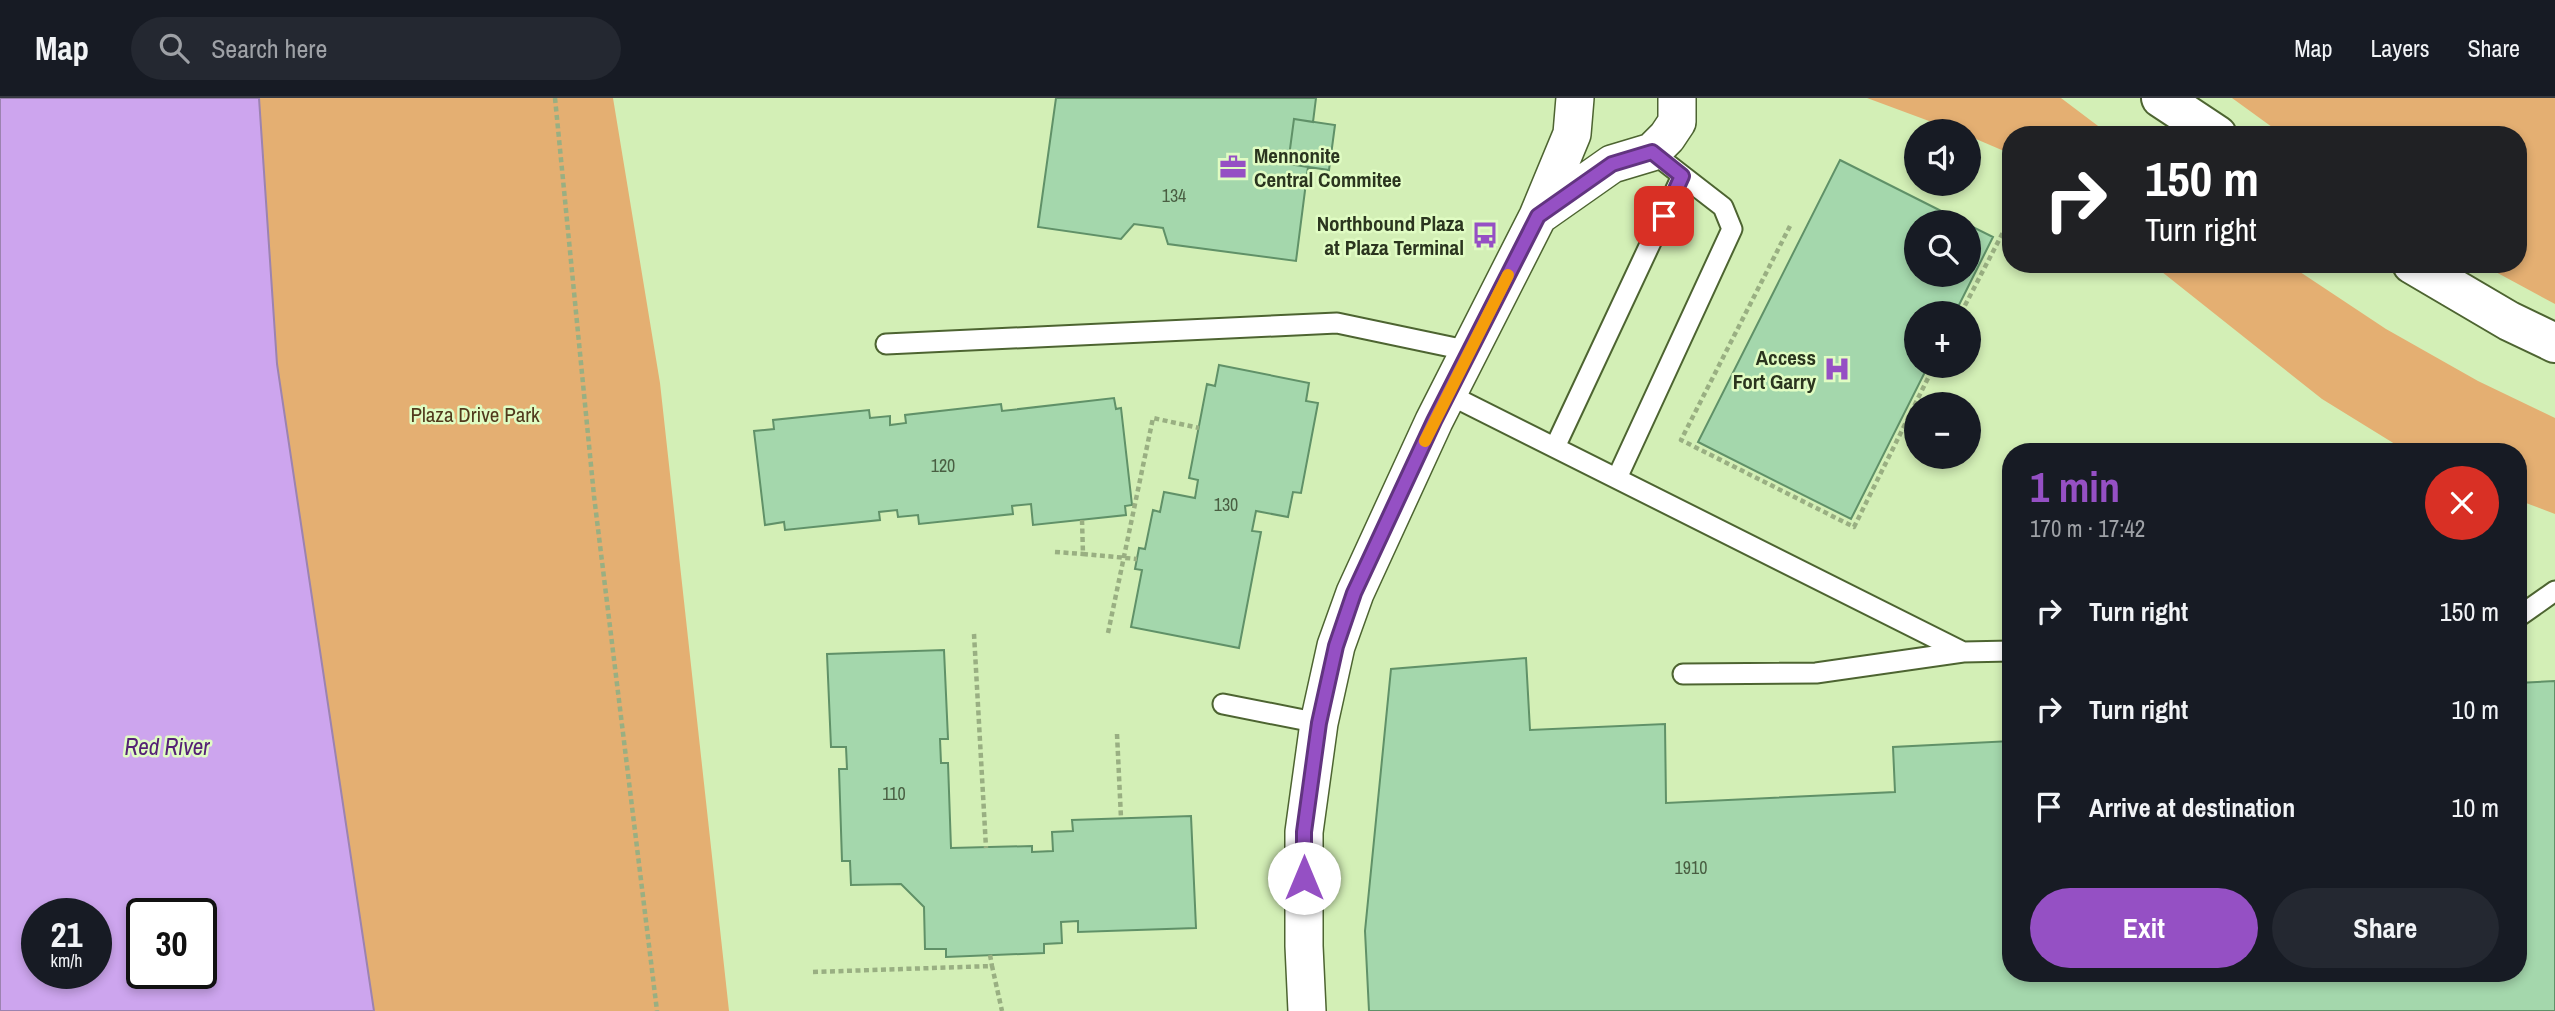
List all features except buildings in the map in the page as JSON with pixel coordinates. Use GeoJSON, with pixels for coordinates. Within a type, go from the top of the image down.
{"type":"FeatureCollection","features":[{"type":"Feature","properties":{"kind":"main road"},"geometry":{"type":"LineString","coordinates":[[2161,98],[2203,126]]}},
{"type":"Feature","properties":{"kind":"main road"},"geometry":{"type":"LineString","coordinates":[[2427,273],[2509,321],[2555,343]]}},
{"type":"Feature","properties":{"kind":"street"},"geometry":{"type":"LineString","coordinates":[[1307,1011],[1304,832],[1319,723],[1336,646],[1354,593],[1448,394],[1538,216],[1572,134],[1575,98]]}},
{"type":"Feature","properties":{"kind":"street"},"geometry":{"type":"LineString","coordinates":[[1538,216],[1612,164],[1652,152],[1677,122],[1677,98]]}},
{"type":"Feature","properties":{"kind":"lane"},"geometry":{"type":"LineString","coordinates":[[1617,478],[1732,229],[1723,207],[1652,152]]}},
{"type":"Feature","properties":{"kind":"lane"},"geometry":{"type":"LineString","coordinates":[[1555,447],[1682,176]]}},
{"type":"Feature","properties":{"kind":"lane"},"geometry":{"type":"LineString","coordinates":[[886,344],[1337,323],[1470,351]]}},
{"type":"Feature","properties":{"kind":"lane"},"geometry":{"type":"LineString","coordinates":[[1448,394],[1963,652]]}},
{"type":"Feature","properties":{"kind":"lane"},"geometry":{"type":"LineString","coordinates":[[2527,611],[2555,591]]}},
{"type":"Feature","properties":{"kind":"lane"},"geometry":{"type":"LineString","coordinates":[[1683,674],[1816,673],[1963,652],[2002,651]]}},
{"type":"Feature","properties":{"kind":"lane"},"geometry":{"type":"LineString","coordinates":[[1223,704],[1319,723]]}},
{"type":"Feature","properties":{"kind":"path"},"geometry":{"type":"LineString","coordinates":[[555,98],[594,496],[657,1011]]}},
{"type":"Feature","properties":{"kind":"path"},"geometry":{"type":"LineString","coordinates":[[1790,226],[1681,440],[1854,527],[1928,378]]}},
{"type":"Feature","properties":{"kind":"path"},"geometry":{"type":"LineString","coordinates":[[1967,301],[2002,234]]}},
{"type":"Feature","properties":{"kind":"path"},"geometry":{"type":"LineString","coordinates":[[1108,633],[1153,418],[1199,428]]}},
{"type":"Feature","properties":{"kind":"path"},"geometry":{"type":"LineString","coordinates":[[1082,520],[1083,554]]}},
{"type":"Feature","properties":{"kind":"path"},"geometry":{"type":"LineString","coordinates":[[1055,552],[1137,559]]}},
{"type":"Feature","properties":{"kind":"path"},"geometry":{"type":"LineString","coordinates":[[974,634],[986,848]]}},
{"type":"Feature","properties":{"kind":"path"},"geometry":{"type":"LineString","coordinates":[[1117,734],[1121,818]]}},
{"type":"Feature","properties":{"kind":"path"},"geometry":{"type":"LineString","coordinates":[[990,956],[1002,1011]]}},
{"type":"Feature","properties":{"kind":"path"},"geometry":{"type":"LineString","coordinates":[[813,972],[992,966]]}},
{"type":"Feature","properties":{"kind":"green space","name":"Plaza Drive Park"},"geometry":{"type":"Polygon","coordinates":[[[259,98],[613,98],[660,383],[729,1011],[374,1011],[277,364],[259,98]]]}},
{"type":"Feature","properties":{"kind":"green space"},"geometry":{"type":"Polygon","coordinates":[[[1867,98],[2061,98],[2098,126],[2002,126],[2002,150],[1981,141],[1981,119],[1924,119],[1867,98]]]}},
{"type":"Feature","properties":{"kind":"green space"},"geometry":{"type":"Polygon","coordinates":[[[2232,98],[2555,98],[2555,304],[2498,273],[2527,273],[2527,126],[2271,126],[2232,98]]]}},
{"type":"Feature","properties":{"kind":"green space"},"geometry":{"type":"Polygon","coordinates":[[[2163,273],[2302,273],[2386,329],[2478,381],[2555,418],[2555,514],[2527,503],[2527,443],[2393,443],[2322,399],[2163,273]]]}},
{"type":"Feature","properties":{"kind":"water","name":"Red River"},"geometry":{"type":"Polygon","coordinates":[[[0,98],[259,98],[277,364],[374,1011],[0,1011],[0,98]]]}},
{"type":"Feature","properties":{"kind":"slow traffic"},"geometry":{"type":"LineString","coordinates":[[1425,441],[1508,275]]}},
{"type":"Feature","properties":{"kind":"place","name":"Mennonite Central Commitee"},"geometry":{"type":"Point","coordinates":[1233,167]}},
{"type":"Feature","properties":{"kind":"place","name":"Northbound Plaza at Plaza Terminal"},"geometry":{"type":"Point","coordinates":[1485,235]}},
{"type":"Feature","properties":{"kind":"place","name":"Access Fort Garry"},"geometry":{"type":"Point","coordinates":[1837,369]}},
{"type":"Feature","properties":{"kind":"route"},"geometry":{"type":"LineString","coordinates":[[1304,878],[1304,832],[1319,723],[1336,646],[1354,593],[1434,421],[1538,216],[1612,164],[1652,152],[1682,176],[1664,216]]}}]}
